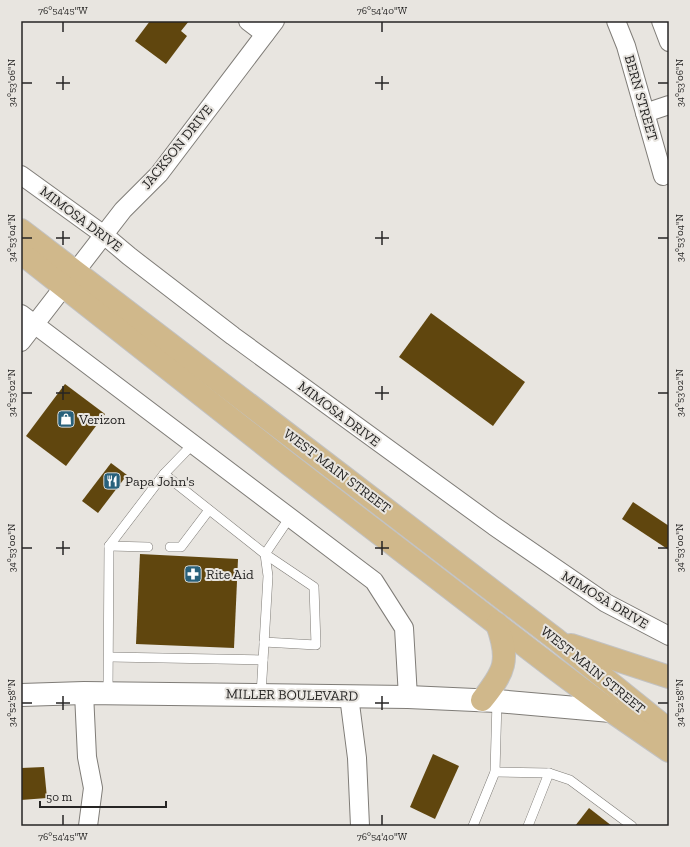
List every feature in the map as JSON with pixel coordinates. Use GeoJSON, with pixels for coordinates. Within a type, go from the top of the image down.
{"type":"FeatureCollection","features":[{"type":"Feature","properties":{"kind":"main road","name":"WEST MAIN STREET"},"geometry":{"type":"LineString","coordinates":[[21,230],[70,279],[290,465],[611,711],[669,751]]}},
{"type":"Feature","properties":{"kind":"main road","name":"WEST MAIN STREET"},"geometry":{"type":"LineString","coordinates":[[21,253],[70,279],[660,716],[669,730]]}},
{"type":"Feature","properties":{"kind":"main road"},"geometry":{"type":"LineString","coordinates":[[489,701],[503,668],[505,646],[497,624]]}},
{"type":"Feature","properties":{"kind":"main road"},"geometry":{"type":"LineString","coordinates":[[557,640],[669,677]]}},
{"type":"Feature","properties":{"kind":"main road"},"geometry":{"type":"LineString","coordinates":[[611,711],[660,716]]}},
{"type":"Feature","properties":{"kind":"street"},"geometry":{"type":"LineString","coordinates":[[248,21],[270,28]]}},
{"type":"Feature","properties":{"kind":"street","name":"BERN STREET"},"geometry":{"type":"LineString","coordinates":[[616,21],[626,46],[662,176]]}},
{"type":"Feature","properties":{"kind":"street"},"geometry":{"type":"LineString","coordinates":[[661,21],[669,42]]}},
{"type":"Feature","properties":{"kind":"street","name":"JACKSON DRIVE"},"geometry":{"type":"LineString","coordinates":[[21,342],[27,319],[70,279],[123,210],[159,174],[270,28]]}},
{"type":"Feature","properties":{"kind":"street"},"geometry":{"type":"LineString","coordinates":[[645,113],[669,105]]}},
{"type":"Feature","properties":{"kind":"street","name":"MIMOSA DRIVE"},"geometry":{"type":"LineString","coordinates":[[21,175],[104,235],[129,256],[234,336],[494,526],[606,603],[669,636]]}},
{"type":"Feature","properties":{"kind":"street"},"geometry":{"type":"LineString","coordinates":[[27,319],[374,581],[404,628],[408,697]]}},
{"type":"Feature","properties":{"kind":"street"},"geometry":{"type":"LineString","coordinates":[[84,693],[87,758],[93,788],[88,826]]}},
{"type":"Feature","properties":{"kind":"street","name":"MILLER BOULEVARD"},"geometry":{"type":"LineString","coordinates":[[21,695],[108,693],[408,697],[489,701],[611,711]]}},
{"type":"Feature","properties":{"kind":"street"},"geometry":{"type":"LineString","coordinates":[[349,696],[357,758],[360,826]]}},
{"type":"Feature","properties":{"kind":"lane"},"geometry":{"type":"LineString","coordinates":[[665,21],[669,23]]}},
{"type":"Feature","properties":{"kind":"lane"},"geometry":{"type":"LineString","coordinates":[[108,693],[110,657],[109,546],[164,474],[193,444]]}},
{"type":"Feature","properties":{"kind":"lane"},"geometry":{"type":"LineString","coordinates":[[164,474],[264,554],[314,587],[316,645],[264,642]]}},
{"type":"Feature","properties":{"kind":"lane"},"geometry":{"type":"LineString","coordinates":[[170,547],[180,547],[209,510]]}},
{"type":"Feature","properties":{"kind":"lane"},"geometry":{"type":"LineString","coordinates":[[261,695],[268,576],[264,554],[290,517]]}},
{"type":"Feature","properties":{"kind":"lane"},"geometry":{"type":"LineString","coordinates":[[109,546],[148,547]]}},
{"type":"Feature","properties":{"kind":"lane"},"geometry":{"type":"LineString","coordinates":[[110,657],[263,660]]}},
{"type":"Feature","properties":{"kind":"lane"},"geometry":{"type":"LineString","coordinates":[[474,826],[495,772],[489,701]]}},
{"type":"Feature","properties":{"kind":"lane"},"geometry":{"type":"LineString","coordinates":[[495,772],[549,772],[570,780],[626,824]]}},
{"type":"Feature","properties":{"kind":"lane"},"geometry":{"type":"LineString","coordinates":[[528,826],[549,772]]}},
{"type":"Feature","properties":{"kind":"building"},"geometry":{"type":"Polygon","coordinates":[[[150,21],[189,21],[181,31],[187,36],[166,64],[135,41],[150,21]]]}},
{"type":"Feature","properties":{"kind":"building"},"geometry":{"type":"Polygon","coordinates":[[[431,313],[525,382],[493,426],[399,357],[431,313]]]}},
{"type":"Feature","properties":{"kind":"building"},"geometry":{"type":"Polygon","coordinates":[[[65,384],[105,414],[66,466],[26,436],[65,384]]]}},
{"type":"Feature","properties":{"kind":"building"},"geometry":{"type":"Polygon","coordinates":[[[111,463],[127,475],[98,513],[82,501],[111,463]]]}},
{"type":"Feature","properties":{"kind":"building"},"geometry":{"type":"Polygon","coordinates":[[[633,502],[669,526],[669,550],[622,519],[633,502]]]}},
{"type":"Feature","properties":{"kind":"building"},"geometry":{"type":"Polygon","coordinates":[[[140,554],[238,559],[234,648],[136,644],[140,554]]]}},
{"type":"Feature","properties":{"kind":"building"},"geometry":{"type":"Polygon","coordinates":[[[433,754],[459,766],[435,819],[410,807],[433,754]]]}},
{"type":"Feature","properties":{"kind":"building"},"geometry":{"type":"Polygon","coordinates":[[[44,767],[47,798],[21,800],[21,768],[44,767]]]}},
{"type":"Feature","properties":{"kind":"building"},"geometry":{"type":"Polygon","coordinates":[[[589,808],[612,826],[575,826],[589,808]]]}},
{"type":"Feature","properties":{"kind":"place","name":"Verizon"},"geometry":{"type":"Point","coordinates":[66,419]}},
{"type":"Feature","properties":{"kind":"place","name":"Papa John's"},"geometry":{"type":"Point","coordinates":[112,481]}},
{"type":"Feature","properties":{"kind":"place","name":"Rite Aid"},"geometry":{"type":"Point","coordinates":[193,574]}}]}
